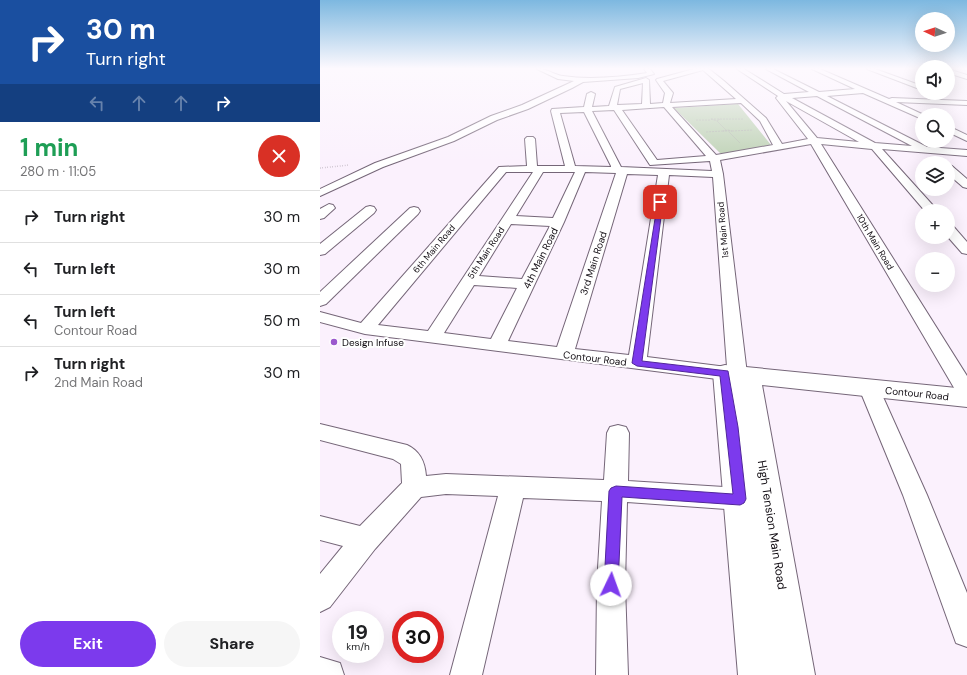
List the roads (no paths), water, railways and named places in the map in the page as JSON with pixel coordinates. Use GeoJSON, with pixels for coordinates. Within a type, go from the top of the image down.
{"type":"FeatureCollection","features":[{"type":"Feature","properties":{"kind":"main road","name":"Contour Road"},"geometry":{"type":"LineString","coordinates":[[737,374],[967,398]]}},
{"type":"Feature","properties":{"kind":"main road"},"geometry":{"type":"LineString","coordinates":[[737,374],[732,427],[758,675]]}},
{"type":"Feature","properties":{"kind":"main road","name":"High Tension Main Road"},"geometry":{"type":"LineString","coordinates":[[737,374],[795,675]]}},
{"type":"Feature","properties":{"kind":"street"},"geometry":{"type":"LineString","coordinates":[[320,193],[379,165],[451,139],[494,118],[525,108],[541,100]]}},
{"type":"Feature","properties":{"kind":"street"},"geometry":{"type":"LineString","coordinates":[[589,100],[587,109],[625,169]]}},
{"type":"Feature","properties":{"kind":"street"},"geometry":{"type":"LineString","coordinates":[[616,100],[615,107],[659,168],[637,363]]}},
{"type":"Feature","properties":{"kind":"street"},"geometry":{"type":"LineString","coordinates":[[646,100],[646,106]]}},
{"type":"Feature","properties":{"kind":"street"},"geometry":{"type":"LineString","coordinates":[[666,105],[667,100]]}},
{"type":"Feature","properties":{"kind":"street","name":"10th Main Road"},"geometry":{"type":"LineString","coordinates":[[782,100],[814,141],[967,394]]}},
{"type":"Feature","properties":{"kind":"street"},"geometry":{"type":"LineString","coordinates":[[791,100],[875,147],[926,204]]}},
{"type":"Feature","properties":{"kind":"street"},"geometry":{"type":"LineString","coordinates":[[831,100],[928,151],[934,156]]}},
{"type":"Feature","properties":{"kind":"street"},"geometry":{"type":"LineString","coordinates":[[885,100],[915,115]]}},
{"type":"Feature","properties":{"kind":"street"},"geometry":{"type":"LineString","coordinates":[[914,100],[967,103]]}},
{"type":"Feature","properties":{"kind":"street"},"geometry":{"type":"LineString","coordinates":[[581,169],[555,111],[742,101],[763,120],[779,147]]}},
{"type":"Feature","properties":{"kind":"street","name":"1st Main Road"},"geometry":{"type":"LineString","coordinates":[[666,105],[714,158],[718,174],[737,374]]}},
{"type":"Feature","properties":{"kind":"street"},"geometry":{"type":"LineString","coordinates":[[955,133],[967,138]]}},
{"type":"Feature","properties":{"kind":"street"},"geometry":{"type":"LineString","coordinates":[[530,140],[536,169],[659,168],[718,174]]}},
{"type":"Feature","properties":{"kind":"street"},"geometry":{"type":"LineString","coordinates":[[659,168],[814,141],[875,147],[967,153]]}},
{"type":"Feature","properties":{"kind":"street","name":"6th Main Road"},"geometry":{"type":"LineString","coordinates":[[365,330],[502,169],[536,169]]}},
{"type":"Feature","properties":{"kind":"street","name":"5th Main Road"},"geometry":{"type":"LineString","coordinates":[[432,338],[508,220],[536,169]]}},
{"type":"Feature","properties":{"kind":"street","name":"4th Main Road"},"geometry":{"type":"LineString","coordinates":[[496,346],[558,222],[581,169]]}},
{"type":"Feature","properties":{"kind":"street","name":"3rd Main Road"},"geometry":{"type":"LineString","coordinates":[[564,354],[625,169]]}},
{"type":"Feature","properties":{"kind":"street"},"geometry":{"type":"LineString","coordinates":[[955,175],[967,186]]}},
{"type":"Feature","properties":{"kind":"street"},"geometry":{"type":"LineString","coordinates":[[320,251],[370,210]]}},
{"type":"Feature","properties":{"kind":"street"},"geometry":{"type":"LineString","coordinates":[[320,301],[414,211]]}},
{"type":"Feature","properties":{"kind":"street"},"geometry":{"type":"LineString","coordinates":[[508,220],[558,222]]}},
{"type":"Feature","properties":{"kind":"street"},"geometry":{"type":"LineString","coordinates":[[955,237],[967,250]]}},
{"type":"Feature","properties":{"kind":"street"},"geometry":{"type":"LineString","coordinates":[[469,280],[527,284]]}},
{"type":"Feature","properties":{"kind":"street","name":"Contour Road"},"geometry":{"type":"LineString","coordinates":[[320,317],[365,330],[737,374]]}},
{"type":"Feature","properties":{"kind":"street"},"geometry":{"type":"LineString","coordinates":[[869,388],[915,495],[967,632]]}},
{"type":"Feature","properties":{"kind":"street"},"geometry":{"type":"LineString","coordinates":[[320,432],[399,451],[408,455],[412,462],[414,487]]}},
{"type":"Feature","properties":{"kind":"street"},"geometry":{"type":"LineString","coordinates":[[612,675],[611,585],[618,433]]}},
{"type":"Feature","properties":{"kind":"street"},"geometry":{"type":"LineString","coordinates":[[320,597],[365,540],[414,487],[446,484],[616,491],[740,499]]}},
{"type":"Feature","properties":{"kind":"street"},"geometry":{"type":"LineString","coordinates":[[466,675],[513,487]]}},
{"type":"Feature","properties":{"kind":"street"},"geometry":{"type":"LineString","coordinates":[[320,528],[365,540]]}},
{"type":"Feature","properties":{"kind":"street"},"geometry":{"type":"LineString","coordinates":[[320,673],[328,675]]}},
{"type":"Feature","properties":{"kind":"place","name":"Design Infuse"},"geometry":{"type":"Point","coordinates":[334,342]}}]}
